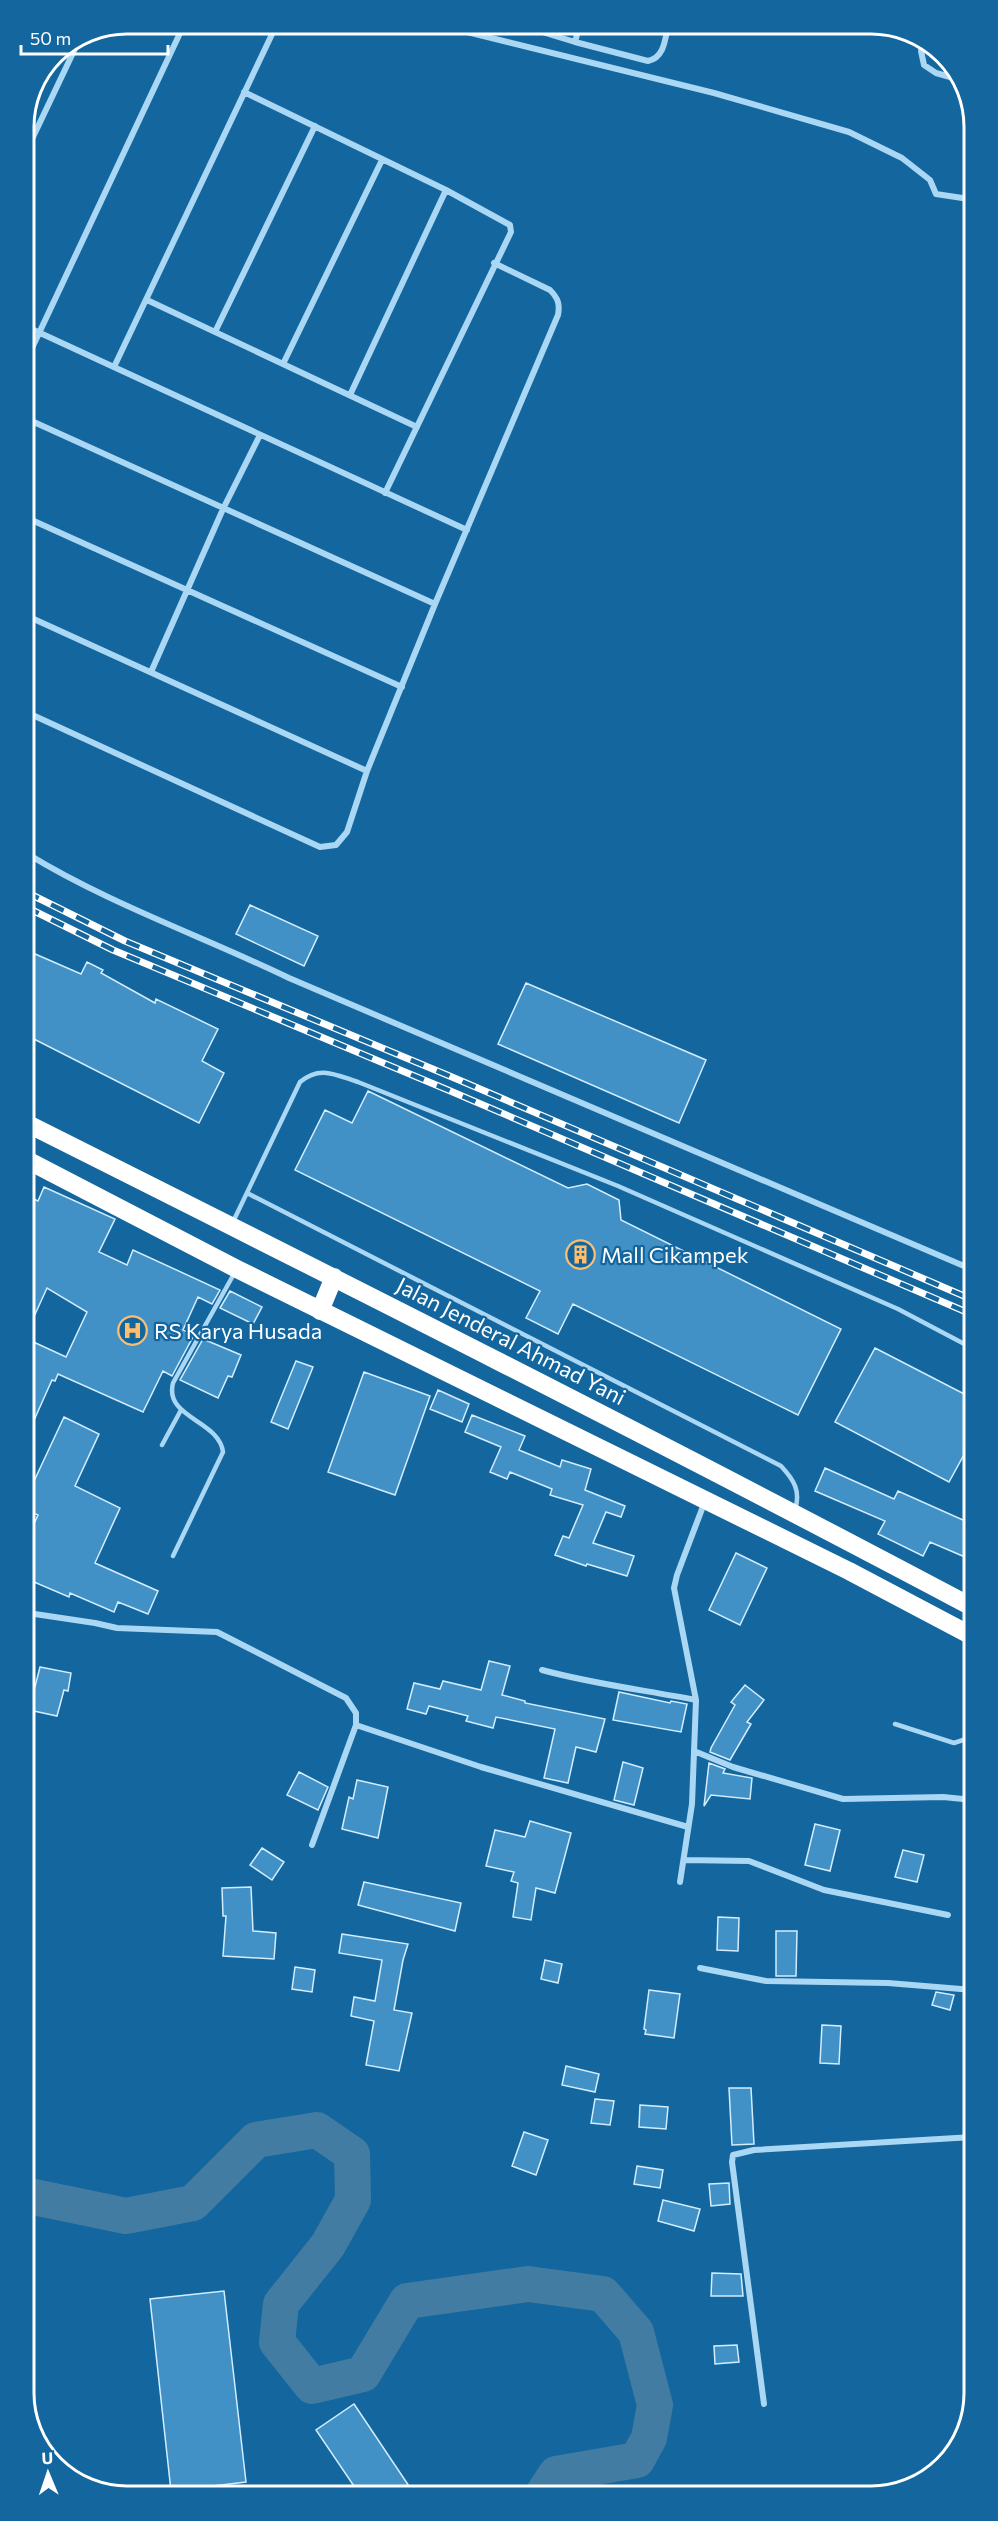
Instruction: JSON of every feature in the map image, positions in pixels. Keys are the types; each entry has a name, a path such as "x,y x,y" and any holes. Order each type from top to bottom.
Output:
{"highway":[{"name":"Jalan Jenderal Ahmad Yani","path":"35,1127 794,1512 964,1603"},
{"path":"35,1164 320,1311 849,1571 964,1632"},
{"path":"320,1311 334,1277"}],"street":[{"path":"35,343 123,150 180,34"},
{"path":"114,367 272,34"},
{"path":"477,34 714,93 849,132 902,158 930,180 936,194 964,198"},
{"path":"551,35 648,61 655,60 663,48 666,35"},
{"path":"575,42 577,35"},
{"path":"921,50 924,65 936,73 948,77"},
{"path":"35,133 73,53"},
{"path":"244,92 446,190 510,225 511,232 384,494"},
{"path":"215,332 315,126"},
{"path":"283,364 382,160"},
{"path":"350,395 446,190"},
{"path":"35,716 320,847 336,845 347,832 367,771 435,604 558,315 560,306 550,290 494,263"},
{"path":"147,300 417,427"},
{"path":"35,331 466,530"},
{"path":"35,422 435,604"},
{"path":"151,672 223,508 260,435"},
{"path":"35,521 402,687"},
{"path":"35,619 367,771"},
{"path":"35,859 168,925 217,944 289,978 964,1266"},
{"path":"680,1882 692,1804 696,1700 674,1588 676,1575 705,1500"},
{"path":"34,1614 95,1623 117,1629 217,1632 316,1684 339,1692 352,1704 357,1719 356,1725 312,1845"},
{"path":"542,1670 587,1682 624,1686 696,1700"},
{"path":"356,1725 481,1767 688,1827"},
{"path":"694,1750 733,1767 843,1799 944,1797 964,1799"},
{"path":"684,1860 749,1861 824,1890 948,1915"},
{"path":"700,1968 766,1981 888,1983 964,1989"},
{"path":"764,2403 732,2162 733,2155 754,2150 964,2138"}],"lane":[{"path":"231,1226 300,1082 311,1073 326,1072 358,1082 618,1186 898,1309 964,1344"},
{"path":"247,1193 781,1466 790,1476 798,1491 794,1512"},
{"path":"173,1556 223,1452 222,1445 215,1435 181,1410 172,1398 173,1383 237,1269"},
{"path":"162,1445 181,1410"},
{"path":"895,1724 954,1743 964,1740"}],"building":[{"path":"250,905 318,936 304,966 236,934"},
{"path":"35,954 81,974 87,962 103,970 101,973 155,1003 156,999 218,1029 202,1061 224,1073 199,1123 35,1039"},
{"path":"526,983 706,1060 679,1123 498,1044"},
{"name":"Mall Cikampek","path":"368,1091 568,1188 587,1184 619,1200 621,1220 841,1329 798,1415 573,1304 558,1334 526,1318 540,1291 295,1170 325,1110 352,1123"},
{"path":"44,1187 115,1219 99,1252 127,1265 133,1250 220,1290 212,1304 198,1297 183,1330 194,1335 172,1376 163,1371 143,1412 58,1374 55,1381 52,1380 34,1419 34,1342 66,1357 87,1312 47,1288 34,1316 35,1199 38,1201"},
{"path":"230,1291 262,1307 253,1324 220,1308"},
{"path":"203,1339 241,1355 232,1377 228,1376 218,1398 180,1380"},
{"path":"875,1348 964,1394 964,1455 949,1482 835,1422"},
{"path":"296,1361 313,1367 288,1429 271,1422"},
{"path":"364,1372 430,1396 395,1495 328,1472"},
{"path":"438,1390 469,1404 462,1422 430,1409"},
{"path":"472,1415 525,1436 519,1450 560,1467 562,1460 591,1469 585,1490 625,1506 621,1517 606,1512 593,1543 634,1556 627,1576 587,1564 586,1566 555,1555 563,1536 569,1538 583,1505 550,1495 552,1489 510,1472 507,1479 490,1472 501,1447 465,1432"},
{"path":"64,1417 99,1434 75,1486 120,1508 95,1563 158,1591 148,1614 118,1602 114,1612 70,1593 69,1597 34,1582 34,1523 38,1515 34,1513 34,1480"},
{"path":"825,1468 894,1499 898,1491 964,1520 964,1557 930,1542 923,1556 878,1534 885,1521 815,1491"},
{"path":"736,1553 767,1568 740,1625 709,1610"},
{"path":"489,1661 510,1666 502,1695 525,1701 525,1703 605,1719 596,1752 576,1747 568,1783 544,1778 555,1729 496,1717 493,1728 466,1721 468,1716 429,1706 426,1714 407,1709 414,1683 440,1689 443,1681 481,1690"},
{"path":"40,1667 71,1673 68,1691 64,1690 57,1716 34,1711 34,1689"},
{"path":"745,1685 764,1700 747,1722 751,1724 730,1760 710,1752 735,1705 731,1702"},
{"path":"619,1692 670,1703 671,1701 687,1704 681,1732 613,1720"},
{"path":"623,1762 643,1768 634,1805 614,1800"},
{"path":"709,1763 725,1769 723,1773 752,1778 750,1799 711,1795 704,1806"},
{"path":"299,1772 328,1787 318,1810 287,1795"},
{"path":"357,1780 388,1787 378,1838 342,1829 349,1797 353,1799"},
{"path":"530,1821 571,1833 555,1893 536,1888 531,1920 513,1917 518,1883 511,1881 514,1872 486,1866 495,1830 525,1837"},
{"path":"815,1824 840,1830 830,1871 805,1865"},
{"path":"262,1848 284,1862 272,1880 250,1865"},
{"path":"903,1850 924,1855 917,1882 895,1877"},
{"path":"364,1882 461,1903 455,1931 358,1905"},
{"path":"251,1887 253,1931 276,1933 274,1959 223,1956 226,1916 223,1916 222,1888"},
{"path":"718,1917 739,1918 738,1951 717,1950"},
{"path":"776,1931 797,1931 796,1976 776,1976"},
{"path":"342,1934 408,1944 394,2010 412,2013 399,2071 366,2065 374,2021 351,2016 354,1997 375,2001 382,1960 339,1953"},
{"path":"545,1960 562,1964 558,1983 541,1979"},
{"path":"295,1967 315,1970 312,1992 292,1989"},
{"path":"649,1990 680,1994 674,2038 645,2034"},
{"path":"936,1992 954,1995 950,2010 932,2005"},
{"path":"822,2025 841,2026 839,2064 820,2063"},
{"path":"566,2066 599,2074 595,2092 562,2085"},
{"path":"729,2088 751,2088 754,2144 732,2145"},
{"path":"595,2099 614,2101 610,2125 591,2123"},
{"path":"640,2105 668,2107 666,2129 639,2127"},
{"path":"524,2132 548,2140 536,2175 512,2166"},
{"path":"637,2166 663,2170 660,2188 634,2184"},
{"path":"729,2183 730,2204 711,2206 709,2184"},
{"path":"663,2200 700,2209 694,2231 658,2221"},
{"path":"712,2273 741,2274 743,2296 711,2296"},
{"path":"224,2291 246,2482 213,2486 170,2486 150,2299"},
{"path":"737,2345 739,2362 715,2364 714,2346"},
{"path":"354,2404 409,2486 354,2486 316,2430"}],"waterway":[{"path":"34,2197 126,2216 193,2203 256,2140 317,2130 352,2154 353,2200 328,2245 281,2304 277,2342 312,2386 363,2374 407,2301 528,2284 603,2294 636,2332 655,2405 649,2438 637,2460 556,2474 548,2486"}],"railway":[{"path":"35,896 125,941 452,1077 964,1296"},
{"path":"35,911 113,950 448,1090 964,1311"}],"place":[{"name":"Mall Cikampek","path":"580,1255"},
{"name":"RS Karya Husada","path":"133,1331"}]}
